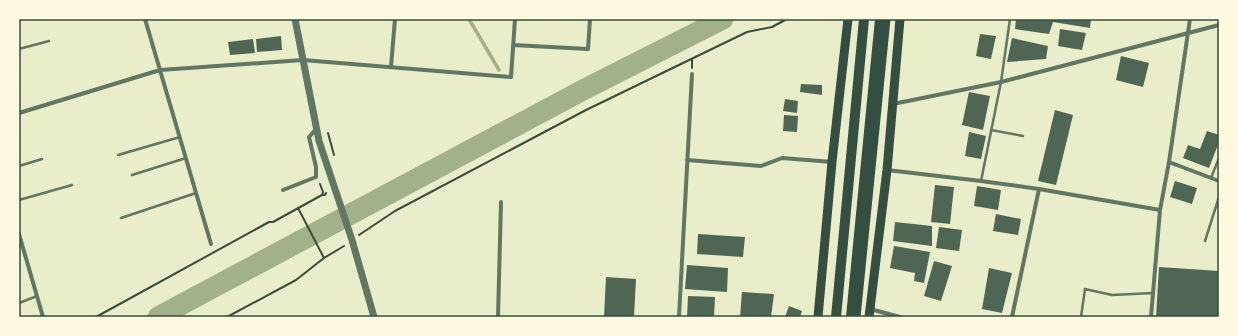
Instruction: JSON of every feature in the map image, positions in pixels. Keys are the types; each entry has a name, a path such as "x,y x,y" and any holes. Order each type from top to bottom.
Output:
{"highway":[{"path":"818,317 832,162 848,19"},
{"path":"832,317 860,19"},
{"path":"836,317 864,19"},
{"path":"851,317 880,19"},
{"path":"856,317 886,19"},
{"path":"869,313 893,104 900,19"}],"street":[{"path":"145,19 211,244"},
{"path":"295,19 319,140 335,191 354,238 374,317"},
{"path":"391,67 395,19"},
{"path":"19,113 160,70 303,60 511,77 515,19"},
{"path":"513,45 588,50 590,19"},
{"path":"1151,317 1160,210 1169,162 1190,19"},
{"path":"893,104 1001,82 1219,25"},
{"path":"679,317 692,74"},
{"path":"283,190 316,177 316,168 309,137 317,128"},
{"path":"687,160 761,166 782,158 832,162"},
{"path":"1169,162 1219,181"},
{"path":"886,170 1039,189 1160,210"},
{"path":"1012,317 1039,189"},
{"path":"498,317 501,202"},
{"path":"19,234 43,317"},
{"path":"869,313 900,317"}],"lane":[{"path":"981,181 1001,82 1010,19"},
{"path":"19,49 49,40"},
{"path":"991,130 1023,136"},
{"path":"118,155 180,137"},
{"path":"132,175 186,158"},
{"path":"1211,178 1219,158"},
{"path":"19,166 42,159"},
{"path":"19,200 72,185"},
{"path":"121,218 196,193"},
{"path":"1205,241 1219,197"},
{"path":"1081,317 1085,289 1112,295 1152,293"},
{"path":"19,303 37,296"}],"path":[{"path":"354,238 395,211 586,110 747,32 772,27 787,19"},
{"path":"96,317 269,222 273,222 326,194 323,182 316,168"},
{"path":"321,186 323,192 322,195"},
{"path":"298,208 324,257"},
{"path":"227,317 296,280 324,257 346,244"}],"building":[{"path":"1016,19 1091,19 1090,28 1053,22 1049,34 1015,29"},
{"path":"1060,29 1086,33 1082,50 1058,46"},
{"path":"980,34 996,36 991,59 976,56"},
{"path":"281,36 282,50 257,52 256,39"},
{"path":"1012,38 1048,46 1046,59 1007,62"},
{"path":"253,39 255,53 230,55 228,42"},
{"path":"1121,56 1149,63 1143,87 1116,80"},
{"path":"801,84 822,85 822,95 800,92"},
{"path":"969,92 990,96 983,130 962,125"},
{"path":"785,99 798,101 797,113 783,111"},
{"path":"1055,110 1073,115 1056,185 1038,181"},
{"path":"784,115 798,116 797,132 783,131"},
{"path":"1207,131 1219,135 1219,142 1209,168 1183,158 1188,145 1200,149"},
{"path":"969,132 986,136 981,159 965,156"},
{"path":"1175,181 1197,188 1192,204 1170,197"},
{"path":"935,185 954,187 950,224 931,222"},
{"path":"977,186 1001,190 998,210 974,206"},
{"path":"996,214 1021,219 1018,235 993,231"},
{"path":"895,222 932,226 932,246 893,241"},
{"path":"939,227 962,230 959,251 936,248"},
{"path":"698,234 745,237 743,257 697,254"},
{"path":"894,246 930,252 924,283 914,281 915,273 890,268"},
{"path":"934,261 952,266 941,301 924,296"},
{"path":"687,265 728,268 727,292 685,289"},
{"path":"1159,267 1219,271 1219,317 1156,317"},
{"path":"989,268 1012,273 1002,313 982,309"},
{"path":"606,277 636,279 634,317 604,317"},
{"path":"742,292 774,294 771,317 740,317"},
{"path":"688,296 715,297 714,317 687,317"},
{"path":"789,306 802,311 800,317 785,317"}],"waterway":[{"path":"469,19 499,70"},
{"path":"158,317 583,90 723,19"},
{"path":"519,115 522,122"}]}
